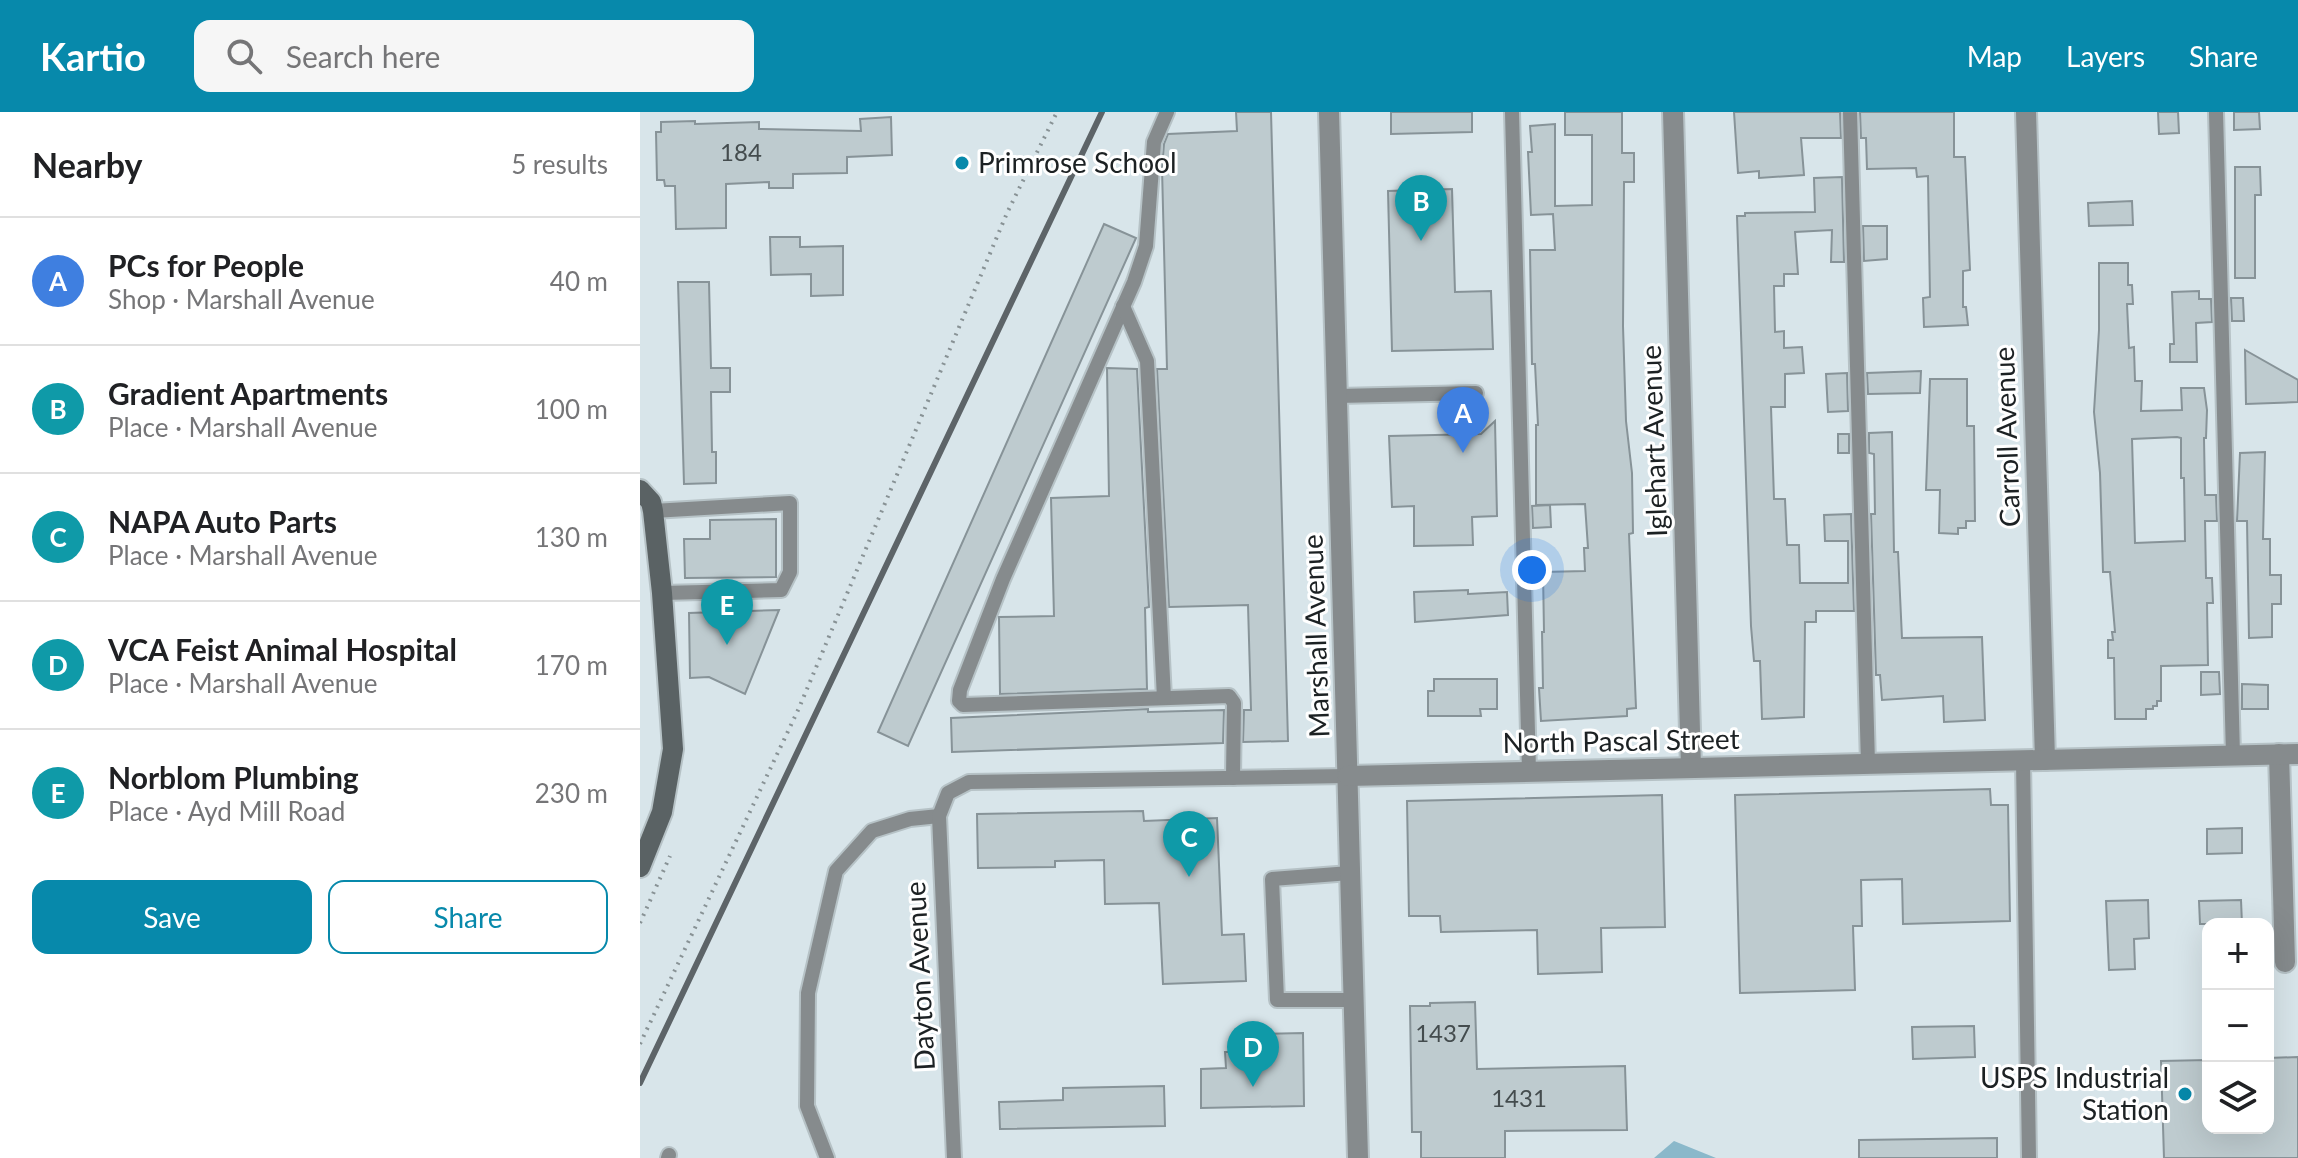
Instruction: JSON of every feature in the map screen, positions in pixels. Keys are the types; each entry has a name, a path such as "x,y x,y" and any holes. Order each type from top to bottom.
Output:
{"main road":[{"path":"640,490 651,502 653,511 673,749 662,812 640,867"}],"street":[{"name":"Marshall Avenue","path":"1329,112 1358,1158"},
{"name":"Iglehart Avenue","path":"1673,112 1691,768"},
{"name":"Carroll Avenue","path":"2026,112 2045,760"},
{"name":"North Pascal Street","path":"1348,776 2288,754"},
{"path":"2285,962 2288,754"}],"lane":[{"path":"1167,112 1154,142 1146,246 1123,306 1003,579 960,690 959,701 963,705 1229,696 1234,703 1233,778"},
{"path":"1512,112 1529,772"},
{"path":"1850,112 1868,764"},
{"path":"2216,112 2233,755"},
{"path":"1123,306 1147,361 1164,698"},
{"path":"1337,396 1476,393"},
{"path":"653,511 790,503 790,572 781,590 662,593"},
{"path":"2023,760 2029,1158"},
{"name":"North Pascal Street","path":"948,793 969,782 1348,776"},
{"name":"Dayton Avenue","path":"948,793 939,816 954,1158"},
{"path":"827,1158 807,1106 808,993 836,871 872,831 910,819 939,816"},
{"path":"1350,873 1272,879 1277,1000 1353,1000"}],"path":[{"path":"640,1044 799,708 1007,213 1057,112"}],"shaded area":[{"path":"1674,1141 1716,1158 1654,1158"}],"building":[{"path":"1236,112 1271,112 1288,741 1243,742 1244,710 1251,710 1248,605 1169,607 1157,369 1167,369 1164,144 1168,134 1237,131"},
{"path":"1391,112 1472,112 1472,132 1391,134"},
{"path":"1565,112 1622,112 1622,153 1634,153 1634,182 1624,182 1623,326 1626,421 1632,473 1633,533 1629,534 1636,708 1627,709 1627,716 1541,721 1539,688 1543,688 1543,572 1585,571 1584,548 1588,548 1585,504 1536,505 1538,425 1535,364 1532,364 1530,250 1555,250 1553,214 1531,215 1528,152 1532,152 1530,126 1555,124 1555,206 1592,205 1592,135 1565,135"},
{"path":"1734,112 1840,112 1841,138 1801,138 1804,175 1759,178 1759,171 1738,173"},
{"path":"1860,112 1954,112 1954,157 1965,157 1970,270 1963,271 1963,307 1966,307 1968,325 1924,327 1923,298 1930,297 1928,176 1917,177 1916,168 1867,169 1866,138 1861,138"},
{"path":"2158,112 2178,112 2179,133 2159,134"},
{"path":"2234,112 2259,112 2260,129 2234,130"},
{"path":"891,117 892,155 847,157 847,173 793,174 793,188 769,188 769,182 726,184 726,228 676,229 675,186 665,186 664,180 657,180 656,132 661,132 661,122 759,122 759,129 861,131 860,119"},
{"path":"2235,167 2260,167 2261,195 2255,195 2255,278 2235,278"},
{"path":"1842,177 1844,262 1831,262 1832,230 1795,232 1798,274 1784,274 1784,286 1774,286 1775,332 1784,331 1784,348 1802,347 1804,373 1785,374 1785,407 1771,407 1774,499 1785,499 1787,545 1799,545 1800,583 1848,583 1848,541 1825,541 1824,515 1851,514 1854,611 1816,611 1816,622 1805,622 1804,717 1762,719 1760,661 1754,661 1751,626 1737,216 1745,216 1745,213 1815,212 1814,178"},
{"path":"1452,189 1455,292 1491,291 1493,349 1392,351 1388,191"},
{"path":"2132,201 2133,225 2089,226 2088,203"},
{"path":"1104,224 1136,238 908,746 878,732"},
{"path":"1863,226 1887,226 1887,259 1864,261"},
{"path":"770,237 800,237 800,247 843,246 843,295 811,296 811,274 771,275"},
{"path":"2099,263 2128,263 2128,285 2132,285 2133,304 2127,304 2129,348 2134,347 2135,381 2142,381 2141,411 2182,410 2181,388 2204,388 2207,410 2205,495 2216,495 2217,521 2205,521 2206,578 2212,578 2213,603 2207,603 2208,665 2161,666 2161,701 2157,701 2153,709 2146,709 2146,719 2115,719 2114,658 2108,658 2108,640 2113,640 2112,632 2115,632 2110,572 2103,572 2100,473 2094,412","holes":["2181,438 2185,541 2135,543 2132,439"]},
{"path":"678,282 709,282 711,368 730,368 730,392 711,392 716,483 684,484"},
{"path":"2199,291 2199,299 2211,299 2212,322 2196,323 2197,362 2170,362 2170,344 2174,344 2172,292"},
{"path":"2231,298 2243,298 2244,321 2232,321"},
{"path":"2245,350 2298,380 2298,402 2246,404"},
{"path":"1107,368 1137,369 1149,607 1145,608 1147,689 1000,694 999,617 1054,616 1051,498 1109,496"},
{"path":"1921,371 1920,393 1868,394 1867,373"},
{"path":"1847,373 1848,411 1828,412 1826,374"},
{"path":"1930,379 1967,379 1967,426 1974,426 1975,521 1966,521 1966,528 1958,528 1958,534 1939,533 1940,490 1926,490"},
{"path":"1495,421 1497,516 1472,517 1473,545 1414,546 1414,506 1392,507 1389,436 1481,434"},
{"path":"1892,432 1894,552 1898,552 1902,638 1982,637 1985,720 1944,722 1943,696 1882,700 1880,675 1876,675 1871,514 1875,514 1874,454 1869,453 1869,433"},
{"path":"1838,434 1849,434 1849,453 1838,453"},
{"path":"2265,452 2263,539 2270,539 2270,575 2281,575 2281,604 2272,604 2272,637 2249,638 2247,521 2237,521 2240,453"},
{"path":"1550,505 1551,527 1533,528 1532,506"},
{"path":"776,519 776,577 685,578 684,539 710,539 710,520"},
{"path":"1468,590 1468,594 1507,592 1508,615 1415,622 1414,592"},
{"path":"779,610 745,694 709,677 690,678 689,613"},
{"path":"2201,672 2219,672 2220,694 2201,695"},
{"path":"1434,679 1497,679 1497,709 1480,709 1481,716 1428,716 1428,691 1434,691"},
{"path":"2242,684 2268,685 2268,709 2242,709"},
{"path":"1148,709 1148,712 1224,710 1223,743 952,752 951,718"},
{"path":"1990,789 1991,805 2008,805 2010,921 1903,924 1902,879 1861,880 1862,926 1853,926 1855,990 1740,993 1735,795"},
{"path":"1662,795 1665,927 1601,928 1602,972 1538,974 1537,930 1441,932 1440,916 1409,916 1407,801"},
{"path":"1143,811 1144,821 1217,818 1222,935 1244,934 1246,981 1163,984 1159,903 1105,904 1104,860 1055,861 1055,867 978,868 977,814"},
{"path":"2242,828 2242,853 2207,854 2207,829"},
{"path":"2148,900 2149,938 2134,939 2135,969 2109,970 2106,901"},
{"path":"2241,900 2242,918 2202,918 2200,924 2199,901"},
{"path":"1475,1002 1477,1069 1625,1066 1627,1130 1505,1131 1505,1158 1421,1158 1421,1132 1412,1132 1410,1006"},
{"path":"1974,1026 1975,1057 1913,1059 1912,1027"},
{"path":"1303,1033 1304,1106 1201,1108 1201,1069 1226,1068 1225,1052 1257,1052 1257,1034"},
{"name":"USPS Industrial Station","path":"2298,1057 2298,1158 2164,1158 2161,1061 2202,1060 2202,1134 2274,1134 2274,1058"},
{"path":"1164,1086 1165,1126 1000,1129 999,1102 1063,1100 1063,1088"},
{"path":"1997,1138 1997,1158 1859,1158 1859,1140"}],"railway":[{"path":"640,1083 1102,112"}],"place":[{"name":"Primrose School","path":"962,163"},
{"name":"Gradient Apartments","path":"1421,241"},
{"name":"PCs for People","path":"1463,453"},
{"name":"Norblom Plumbing","path":"727,645"},
{"name":"NAPA Auto Parts","path":"1189,877"},
{"name":"VCA Feist Animal Hospital","path":"1253,1087"},
{"name":"USPS Industrial Station","path":"2185,1094"}]}
